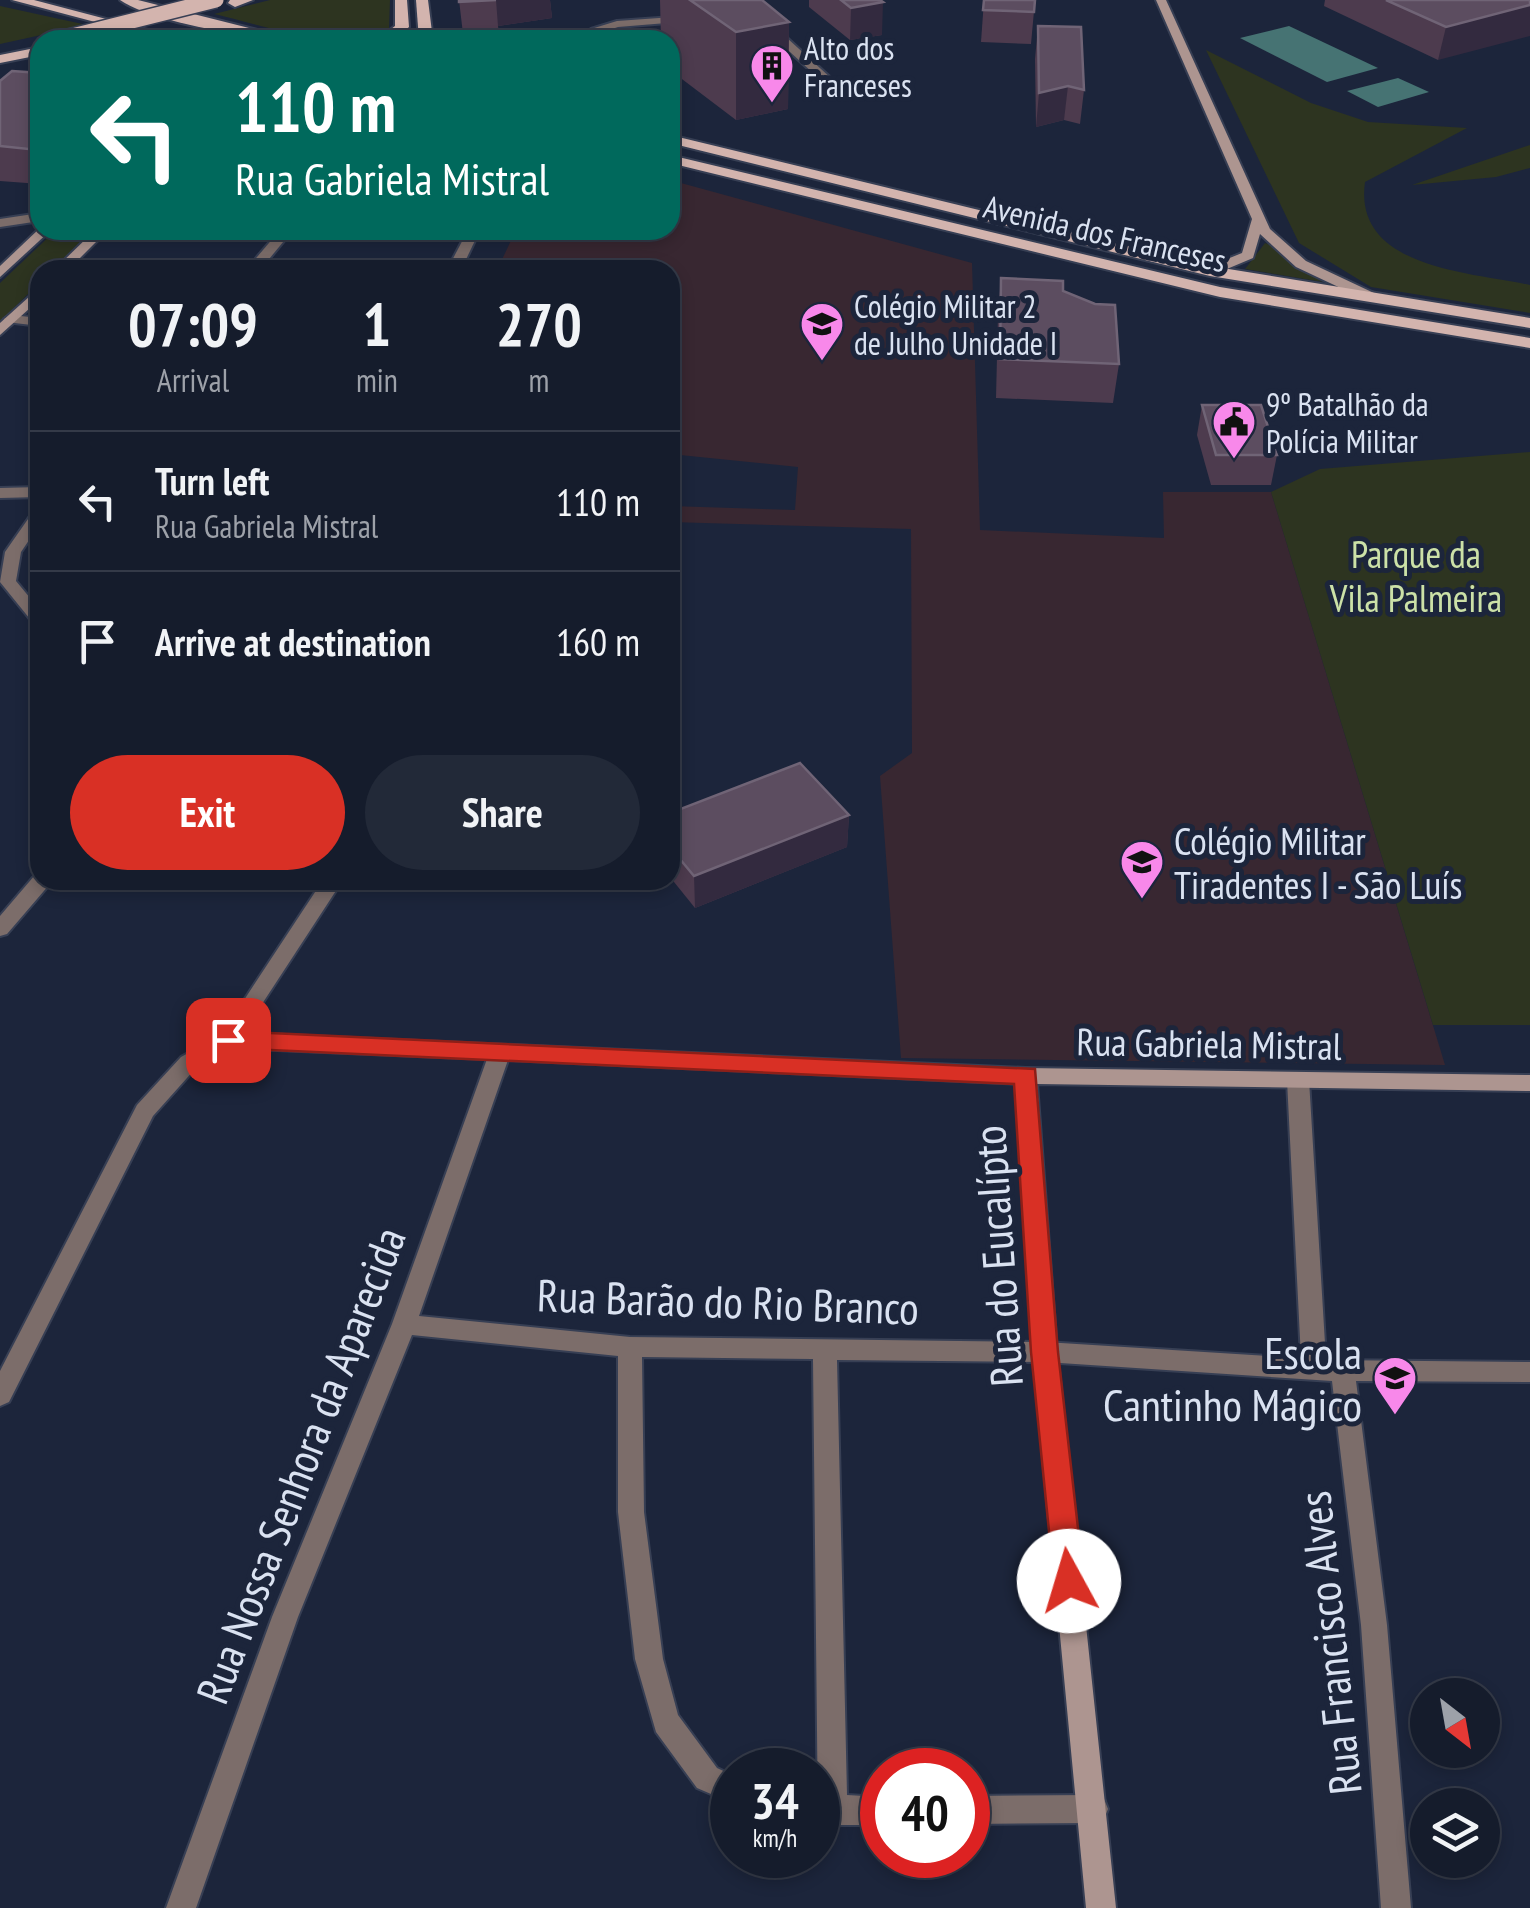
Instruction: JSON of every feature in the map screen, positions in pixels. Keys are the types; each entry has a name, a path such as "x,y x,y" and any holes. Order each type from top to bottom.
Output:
{"main road":[{"path":"17,0 138,30"},
{"path":"126,0 159,12 243,30"},
{"path":"94,30 216,0"},
{"path":"398,30 402,27 401,0"},
{"path":"422,0 425,30"},
{"path":"126,30 241,2"},
{"path":"0,51 30,45"},
{"path":"0,59 30,53"},
{"name":"Avenida dos Franceses","path":"680,141 1210,271 1387,303 1530,323"},
{"name":"Avenida dos Franceses","path":"680,160 1220,292 1530,343"}],"street":[{"path":"1161,0 1258,220 1271,239 1301,264 1387,303"},
{"path":"758,17 840,92"},
{"path":"599,30 704,18"},
{"path":"0,223 30,218"},
{"path":"1210,271 1248,255 1258,220"},
{"path":"0,273 35,240"},
{"path":"71,260 92,240"},
{"path":"262,260 278,240"},
{"path":"0,331 30,300"},
{"path":"12,319 30,321"},
{"path":"0,492 30,492"},
{"path":"30,527 13,552 4,582 30,606"},
{"path":"0,929 33,890"},
{"path":"0,1396 146,1111 188,1063 228,1040 326,890"},
{"name":"Rua Gabriela Mistral","path":"228,1040 1026,1076 1530,1083"},
{"name":"Rua Nossa Senhora da Aparecida","path":"181,1908 285,1617 404,1324 500,1052"},
{"name":"Rua do Eucalípto","path":"1026,1076 1044,1352 1094,1809 1101,1908"},
{"path":"1298,1080 1314,1368"},
{"name":"Rua Barão do Rio Branco","path":"404,1324 630,1347 1044,1352 1343,1371 1530,1372"},
{"path":"630,1347 632,1512 649,1659 666,1722 710,1779"},
{"path":"825,1352 826,1748"},
{"name":"Rua Francisco Alves","path":"1343,1371 1374,1625 1396,1908"},
{"path":"990,1810 1094,1809"}],"shaded area":[{"path":"1289,26 1378,68 1327,82 1240,38"},
{"path":"1398,78 1429,92 1378,107 1347,91"},
{"name":"Colégio Militar Tiradentes I - São Luís","path":"680,183 972,263 980,530 1164,538 1163,492 1271,492 1445,1065 901,1058 880,776 912,753 911,529 680,522 680,506 795,510 798,467 680,455 680,260 502,260 511,240 680,240"}],"green space":[{"path":"270,0 390,0 389,28 384,30 279,30 214,14"},
{"path":"0,6 87,25 30,30 30,37 0,44"},
{"path":"1206,50 1311,103 1368,122 1467,128 1365,182 1366,211 1377,233 1396,249 1420,261 1530,285 1530,313 1371,287 1299,243"},
{"path":"1530,145 1530,168 1496,177 1412,185"},
{"path":"45,240 82,240 62,260 30,260 30,292 0,322 0,283"},
{"path":"1265,243 1279,250 1323,282 1245,269"},
{"name":"Parque da Vila Palmeira","path":"1530,452 1530,1025 1433,1025 1271,492 1320,469"}],"building":[{"path":"690,0 762,0 789,22 736,32"},
{"path":"841,0 880,0 883,2 851,8"},
{"path":"984,0 1035,0 1034,12 983,10"},
{"path":"1386,0 1530,0 1530,5 1446,27"},
{"path":"1038,26 1081,27 1084,90 1068,86 1039,93"},
{"path":"12,71 30,72 30,149 0,146 0,81"},
{"path":"1001,278 1063,281 1063,291 1095,304 1115,305 1119,364 1000,359"},
{"path":"1202,405 1261,405 1277,455 1216,455"},
{"path":"800,763 849,815 694,876 680,859 680,809"}],"place":[{"name":"Alto dos Franceses","path":"772,104"},
{"name":"Colégio Militar 2 de Julho Unidade I","path":"822,362"},
{"name":"9º Batalhão da Polícia Militar","path":"1234,460"},
{"name":"Colégio Militar Tiradentes I - São Luís","path":"1142,900"},
{"name":"Escola Cantinho Mágico","path":"1395,1416"}],"route":[{"path":"228,1040 1026,1076 1044,1352 1069,1581"}]}
